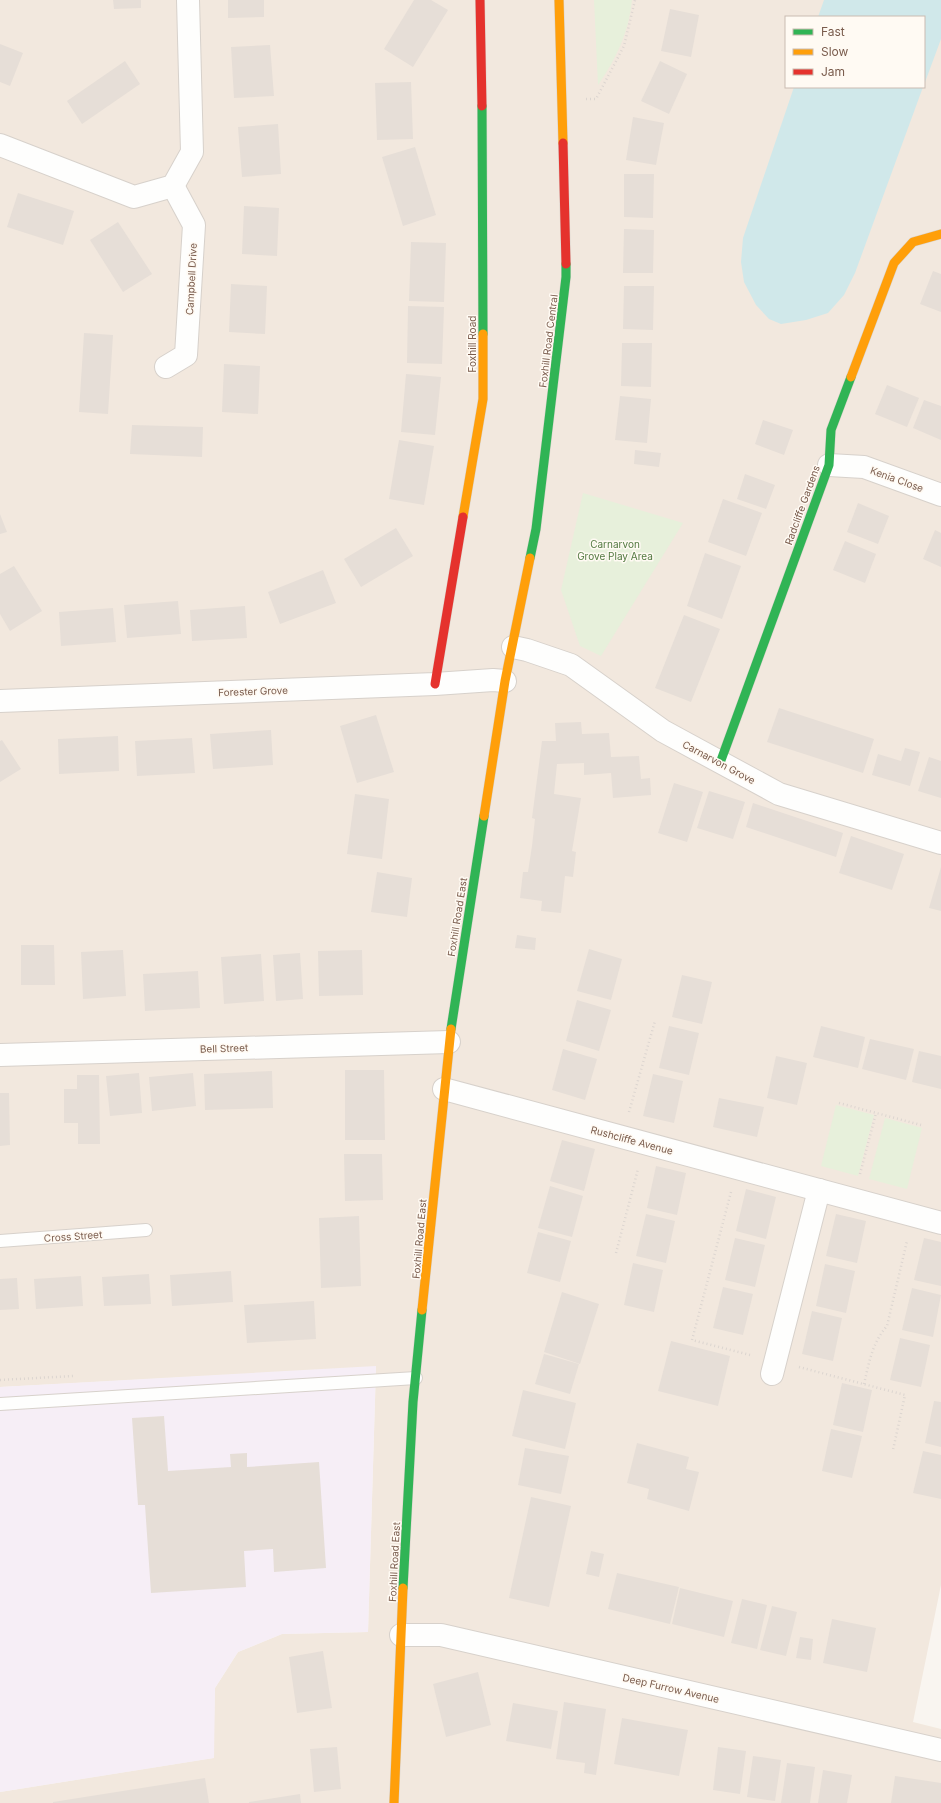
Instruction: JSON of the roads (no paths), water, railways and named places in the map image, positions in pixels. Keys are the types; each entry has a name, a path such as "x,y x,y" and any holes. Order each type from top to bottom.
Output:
{"street":[{"path":"0,145 134,197 173,186 192,152 188,0"},
{"name":"Foxhill Road","path":"435,684 483,399 480,0"},
{"name":"Foxhill Road Central","path":"506,681 536,529 566,277 559,0"},
{"name":"Campbell Drive","path":"166,367 186,355 194,225 173,186"},
{"name":"Radcliffe Gardens","path":"720,763 829,465 831,430 894,263 912,242 941,234"},
{"name":"Kenia Close","path":"829,465 864,467 941,495"},
{"name":"Carnarvon Grove","path":"513,647 527,650 571,665 663,731 779,794 941,843"},
{"name":"Forester Grove","path":"0,701 435,684 493,680 506,681"},
{"name":"Foxhill Road East","path":"394,1803 401,1635 416,1378 444,1089 449,1042 506,681"},
{"name":"Bell Street","path":"0,1055 449,1042"},
{"name":"Rushcliffe Avenue","path":"444,1089 941,1223"},
{"path":"772,1374 819,1190"},
{"name":"Deep Furrow Avenue","path":"401,1635 441,1635 941,1750"}],"lane":[{"name":"Cross Street","path":"0,1241 146,1230"},
{"path":"0,1404 416,1378"}],"water":[{"path":"824,0 941,0 941,39 925,82 925,16 818,16"},
{"path":"794,88 923,88 855,273 844,295 828,313 806,320 781,324 769,319 756,305 744,282 741,262 743,238"}],"park label":[{"name":"Carnarvon Grove Play Area","path":"615,550"}]}
